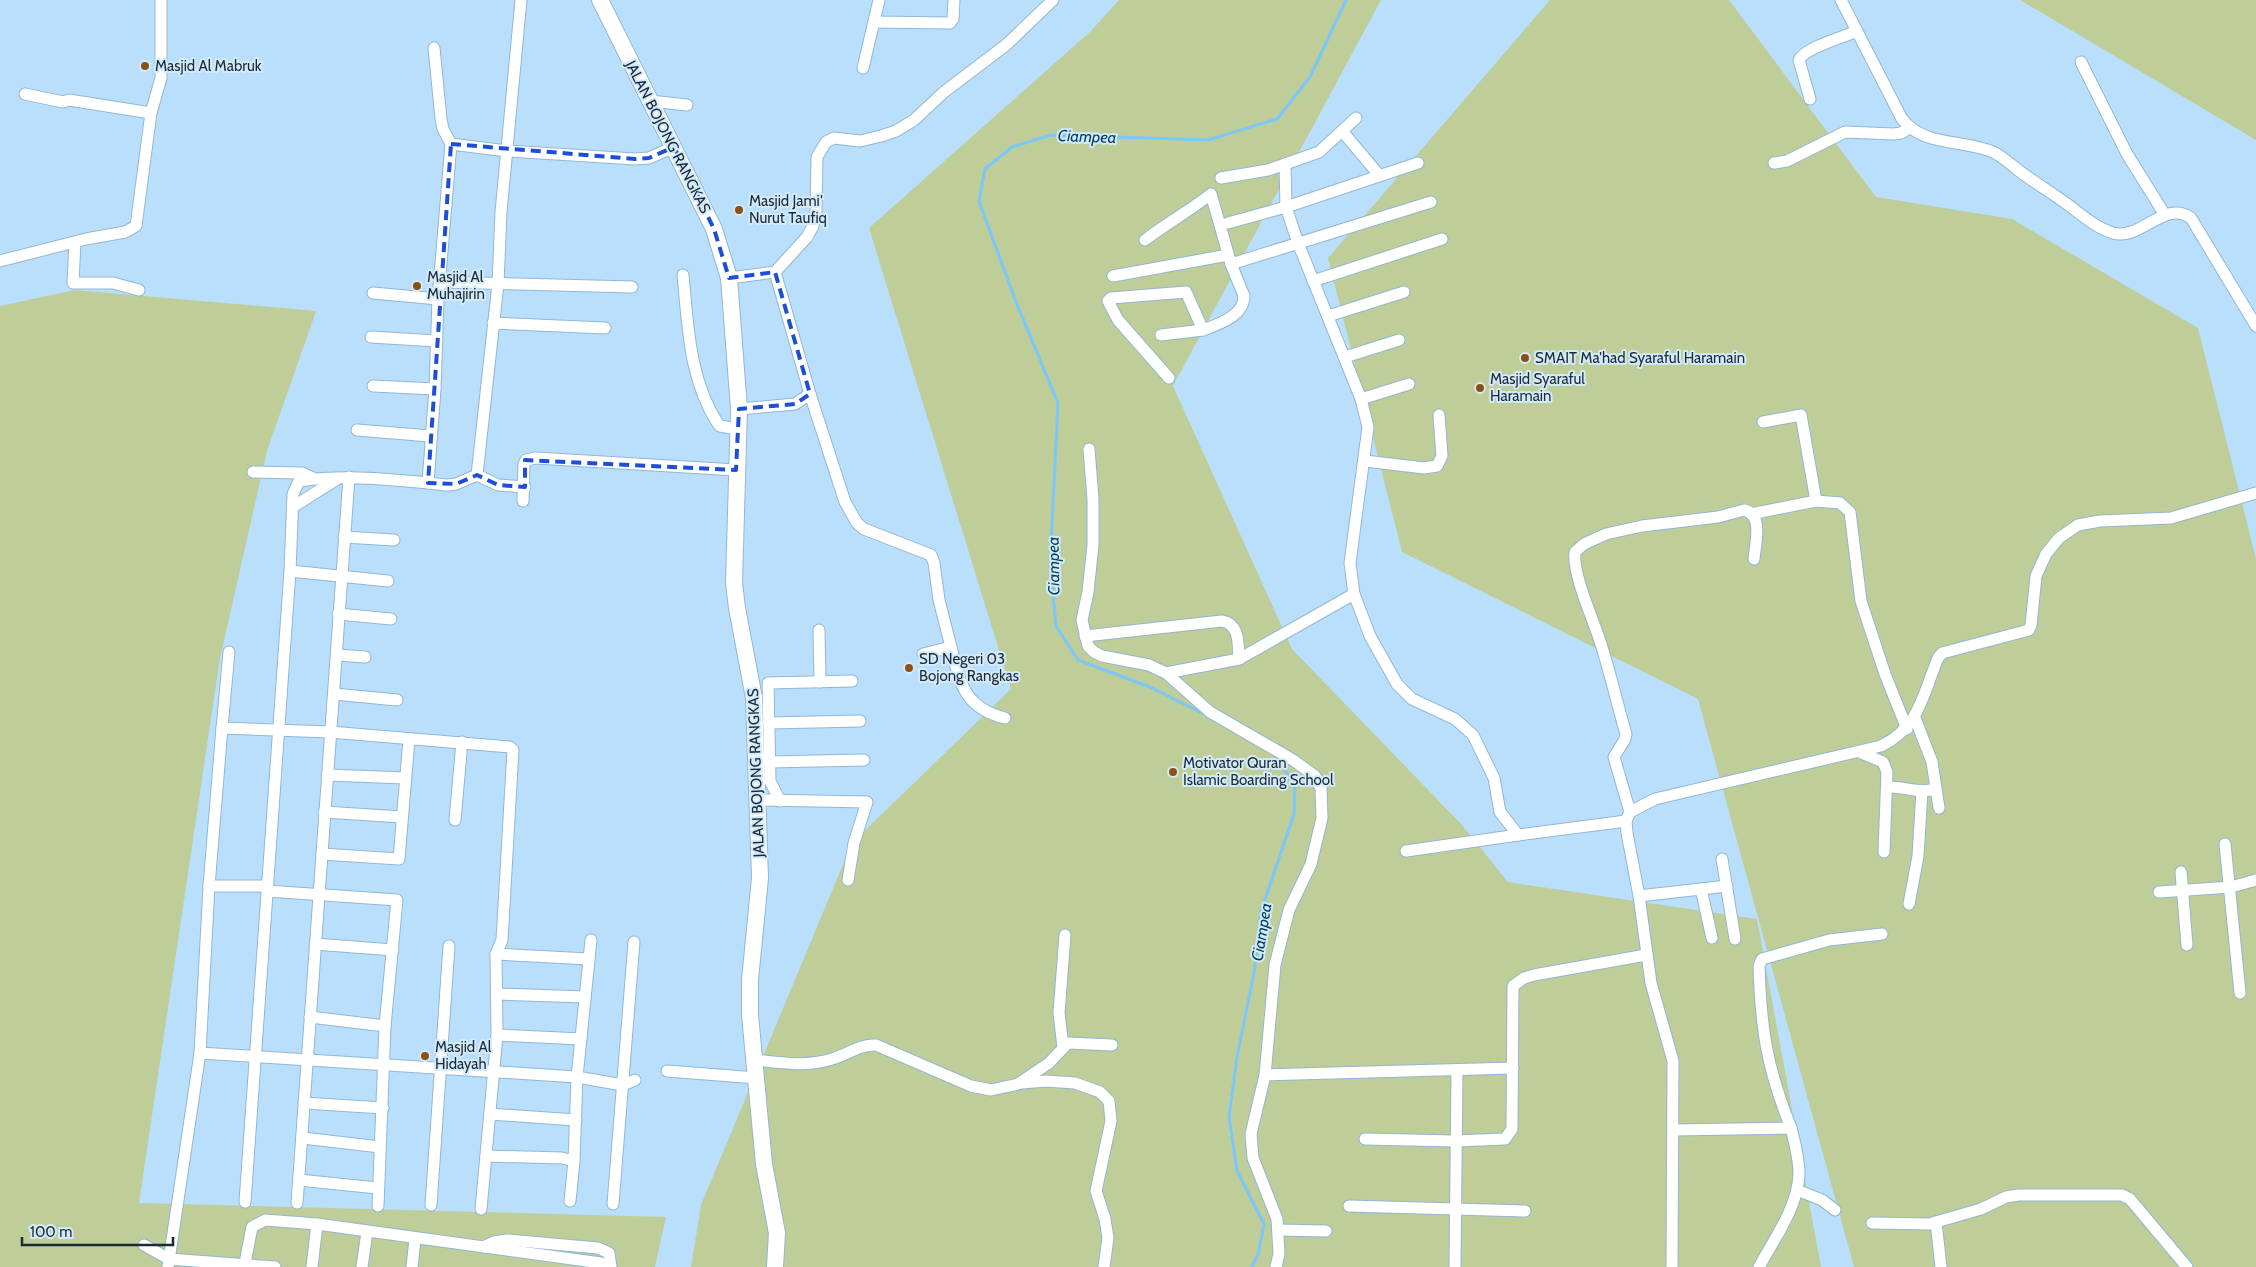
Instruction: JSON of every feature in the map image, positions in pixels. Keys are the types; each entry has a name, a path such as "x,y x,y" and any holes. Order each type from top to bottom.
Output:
{"main road":[{"name":"JALAN BOJONG RANGKAS","path":"600,0 714,229 729,278 739,409 734,582 737,608 752,685 760,878 750,980 750,1016 764,1164 777,1233 774,1267"}],"street":[{"path":"0,261 75,242 125,232 136,226 151,113 161,78 161,0"},
{"path":"477,475 498,284 501,212 521,0"},
{"path":"862,68 880,0"},
{"path":"874,22 950,23 953,19 954,0"},
{"path":"729,278 775,272 799,247 813,226 816,212 817,157 826,142 834,138 860,141 881,136 896,131 914,120 944,92 1006,45 1053,0"},
{"path":"1841,0 1902,119 1909,128 1926,138 1994,153 2084,218 2112,232 2126,233 2165,215 2178,212 2191,218 2256,326"},
{"path":"1810,99 1800,60 1801,56 1808,51 1857,31"},
{"path":"428,483 435,389 438,299 441,282 451,144 443,129 441,119 434,48"},
{"path":"2081,62 2127,154 2165,215"},
{"path":"25,94 63,102 69,100 151,113"},
{"path":"650,101 687,105"},
{"path":"1221,178 1268,170 1320,152 1356,118"},
{"path":"1774,163 1787,161 1845,132 1894,134 1901,133 1909,128"},
{"path":"1342,131 1379,175"},
{"path":"451,144 507,151 635,159 649,158 674,146"},
{"path":"1228,223 1286,207 1418,163"},
{"path":"1286,164 1286,207 1298,243 1361,399 1368,427 1365,461 1354,521 1350,563 1354,594 1370,636 1404,692 1423,706 1455,719 1473,735 1494,778 1500,812 1518,835"},
{"path":"1144,240 1169,222 1187,213 1211,194 1244,301 1239,311 1228,319 1203,330 1161,335"},
{"path":"1113,276 1230,260 1298,243 1431,202"},
{"path":"1313,281 1442,239"},
{"path":"75,242 73,283 113,283 139,290"},
{"path":"775,272 810,394 845,502 857,523 869,532 931,555 934,563 939,600 958,675 968,697 978,707 1005,718"},
{"path":"683,275 692,359 698,380 718,424 737,430"},
{"path":"441,282 632,287"},
{"path":"1168,378 1118,320 1108,301 1111,298 1186,292 1203,330"},
{"path":"1328,316 1404,292"},
{"path":"373,293 438,299"},
{"path":"493,323 606,328"},
{"path":"371,337 437,341"},
{"path":"1344,357 1399,340"},
{"path":"1361,399 1409,384"},
{"path":"373,386 435,389"},
{"path":"739,409 795,404 810,394"},
{"path":"1763,422 1801,414 1816,501"},
{"path":"1365,461 1424,468 1437,466 1442,456 1439,415"},
{"path":"357,430 430,436"},
{"path":"1089,449 1093,499 1093,544 1088,592 1082,620 1088,646 1102,656 1148,665 1166,673 1210,712 1293,760 1315,776 1321,788 1322,818 1311,864 1289,910 1275,965 1265,1075 1252,1127 1251,1148 1277,1219 1279,1254 1276,1267"},
{"path":"522,501 525,487 522,472 524,464 526,460 536,458 736,470"},
{"path":"254,472 302,473 314,479"},
{"path":"245,1202 290,571 293,494 299,481 344,477 456,484 477,475 498,485 525,487"},
{"path":"293,507 344,477"},
{"path":"297,1203 320,895 324,812 337,655 344,537 344,477"},
{"path":"1406,851 1518,835 1628,816 1655,799 1882,746 1899,737 1915,718 1938,658 1942,653 2029,630 2036,576 2046,554 2059,538 2078,525 2100,521 2171,518 2256,493"},
{"path":"1751,514 1816,501 1840,503 1850,512 1861,601 1884,674 1907,728"},
{"path":"1672,1267 1672,1054 1653,990 1646,955 1628,816 1614,757 1625,740 1626,734 1574,559 1575,552 1584,544 1606,534 1642,526 1699,520 1744,510 1751,514 1757,526 1754,558"},
{"path":"344,537 394,540"},
{"path":"290,571 388,581"},
{"path":"1166,673 1239,659 1354,594"},
{"path":"338,614 391,619"},
{"path":"1085,636 1226,622 1236,630 1239,659"},
{"path":"819,630 820,682"},
{"path":"923,654 951,647"},
{"path":"168,1263 200,1053 209,886 229,652"},
{"path":"337,655 365,657"},
{"path":"780,801 770,781 768,682 852,681"},
{"path":"334,694 397,700"},
{"path":"1915,718 1932,762 1939,808"},
{"path":"769,722 860,721"},
{"path":"222,728 330,732 510,747 514,755 502,940 496,954 496,1035 481,1209"},
{"path":"322,854 399,859 409,739"},
{"path":"456,820 462,742"},
{"path":"1858,752 1883,762 1887,772 1888,786 1884,852"},
{"path":"769,762 864,760"},
{"path":"327,775 405,778"},
{"path":"1888,786 1902,786 1922,791 1937,788"},
{"path":"1909,904 1918,856 1922,791"},
{"path":"757,800 867,802 854,842 848,880"},
{"path":"324,812 402,816"},
{"path":"2225,844 2231,886 2240,993"},
{"path":"1722,859 1735,939"},
{"path":"2181,872 2187,945"},
{"path":"2160,892 2231,886 2256,880"},
{"path":"209,886 397,900 385,1026 383,1108 377,1188 378,1206"},
{"path":"1639,896 1727,886"},
{"path":"1702,889 1712,938"},
{"path":"1759,1267 1791,1207 1797,1190 1799,1172 1791,1128 1775,1087 1764,1038 1759,966 1762,959 1829,940 1882,934"},
{"path":"1063,1046 1059,1013 1065,935"},
{"path":"570,1201 581,1039 591,940"},
{"path":"613,1204 634,942"},
{"path":"315,944 393,950"},
{"path":"431,1205 449,946"},
{"path":"496,954 589,959"},
{"path":"1365,1139 1499,1141 1509,1136 1512,1130 1513,986 1524,978 1549,972 1646,955"},
{"path":"497,994 585,997"},
{"path":"310,1018 385,1026"},
{"path":"496,1035 581,1039"},
{"path":"1018,1084 1054,1059 1063,1046 1073,1042 1112,1045"},
{"path":"755,1060 786,1064 819,1062 843,1056 864,1046 876,1045 982,1089 1000,1090 1018,1084 1046,1081 1075,1083 1100,1092 1109,1101 1110,1121 1096,1191 1106,1219 1108,1238 1104,1267"},
{"path":"200,1053 578,1078 622,1085 635,1080"},
{"path":"1265,1075 1513,1068"},
{"path":"1455,1267 1457,1070"},
{"path":"667,1071 757,1078"},
{"path":"304,1103 383,1108"},
{"path":"490,1114 576,1120"},
{"path":"1673,1130 1791,1128"},
{"path":"303,1138 380,1147"},
{"path":"486,1156 562,1158 574,1161"},
{"path":"299,1180 377,1188"},
{"path":"1797,1190 1822,1200 1835,1210"},
{"path":"1872,1223 1914,1225 1936,1222 2018,1195 2122,1195 2130,1199 2186,1267"},
{"path":"1348,1206 1525,1211"},
{"path":"245,1263 249,1235 257,1222 265,1220 317,1224 481,1248 600,1262 610,1267"},
{"path":"1936,1222 1941,1267"},
{"path":"312,1267 317,1224"},
{"path":"1278,1230 1326,1231"},
{"path":"362,1267 367,1232"},
{"path":"412,1267 415,1239"},
{"path":"144,1245 168,1263 245,1263 275,1267"}],"highlighted area":[{"path":"451,144 635,159 649,158 674,147 714,229 729,278 775,272 810,394 795,404 739,409 736,470 525,460 525,487 498,485 477,475 456,484 428,483"}],"green space":[{"path":"1119,0 1381,0 1173,386 1292,649 1461,824 1508,882 1757,919 1821,1267 691,1267 701,1205 852,843 1011,689 869,228 1091,31"},
{"path":"1550,0 1729,0 1876,197 2012,219 2198,328 2256,559 2256,1267 1854,1267 1698,699 1402,552 1328,258"},
{"path":"2020,0 2256,0 2256,140"},
{"path":"75,290 316,311 267,451 220,658 139,1203 666,1217 655,1267 0,1267 0,306"}],"waterway":[{"name":"Ciampea","path":"1206,715 1150,687 1078,660 1056,626 1050,564 1058,403 1016,302 979,201 985,169 1012,147 1051,135 1208,140 1277,119 1310,77 1346,0"},
{"name":"Ciampea","path":"1252,1267 1258,1255 1264,1224 1237,1171 1229,1117 1237,1057 1254,973 1261,911 1294,814 1295,785 1274,754"}],"place":[{"name":"Masjid Al Mabruk","path":"145,66"},
{"name":"Masjid Jami' Nurut Taufiq","path":"739,210"},
{"name":"Masjid Al Muhajirin","path":"417,286"},
{"name":"SMAIT Ma'had Syaraful Haramain","path":"1525,358"},
{"name":"Masjid Syaraful Haramain","path":"1480,388"},
{"name":"SD Negeri 03 Bojong Rangkas","path":"909,668"},
{"name":"Motivator Quran Islamic Boarding School","path":"1173,772"},
{"name":"Masjid Al Hidayah","path":"425,1056"}]}
